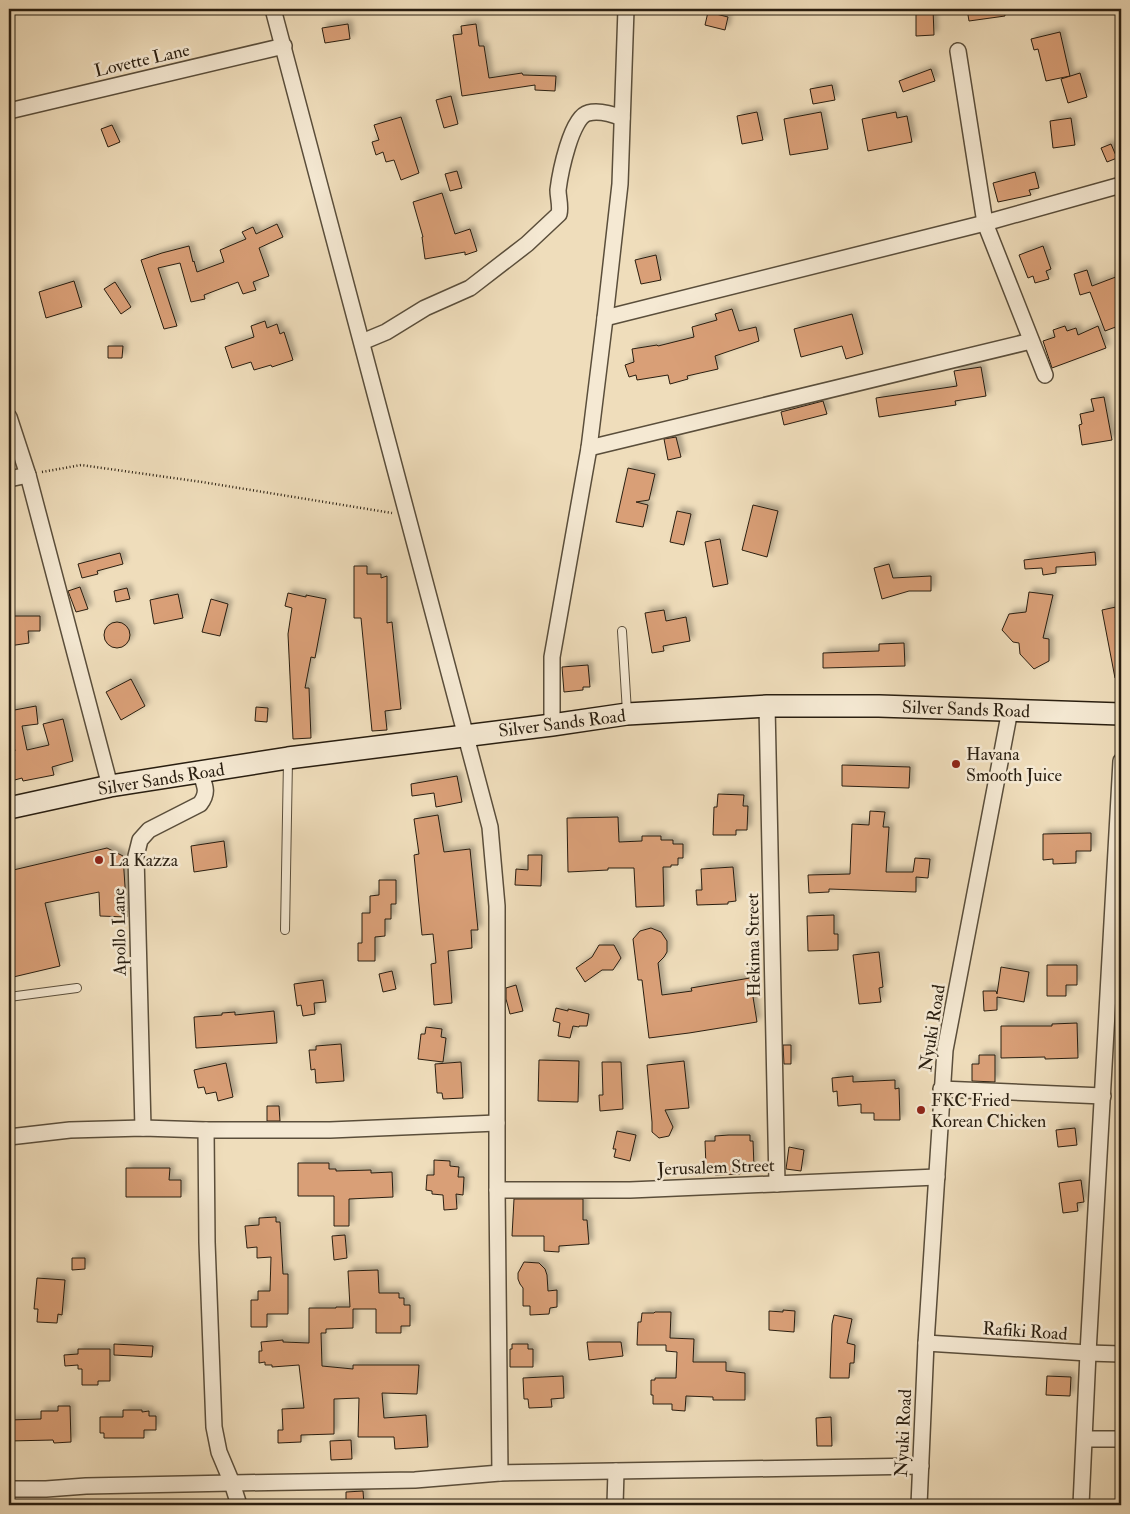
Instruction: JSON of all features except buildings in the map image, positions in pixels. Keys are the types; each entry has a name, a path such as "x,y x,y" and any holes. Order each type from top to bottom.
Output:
{"street":[{"path":"273,9 490,827 497,906 497,1190 500,1473"},
{"path":"552,725 552,657 589,448 606,318 620,184 626,9"},
{"name":"Lovette Lane","path":"9,111 284,46"},
{"path":"958,51 985,223 1045,375"},
{"path":"362,342 386,332 425,308 470,288 526,244 559,214 559,186 569,139 580,117 588,113 597,112 610,113 622,118"},
{"path":"606,318 985,223 1121,184"},
{"path":"589,448 1031,341"},
{"path":"9,417 28,475 110,786"},
{"path":"9,479 28,475"},
{"name":"Silver Sands Road","path":"9,808 110,786 288,758 627,714 767,706 879,706 1121,714"},
{"name":"Hekima Street","path":"767,706 777,1184"},
{"name":"Nyuki Road","path":"919,1505 926,1343 944,1050 1010,710"},
{"path":"1081,1505 1121,762"},
{"name":"Apollo Lane","path":"143,1128 136,856 140,840 149,830 200,804 205,798 206,787 200,772"},
{"path":"941,1089 1102,1096"},
{"path":"9,1137 70,1130 143,1128 330,1130 497,1123"},
{"path":"206,1130 207,1242 214,1427 219,1452 240,1505"},
{"name":"Jerusalem Street","path":"497,1190 630,1190 937,1177"},
{"name":"Rafiki Road","path":"926,1343 1121,1354"},
{"path":"1085,1439 1121,1439"},
{"path":"9,1489 415,1480 500,1473 921,1466"},
{"path":"616,1471 616,1505"}],"lane":[{"path":"622,630 627,714"},
{"path":"285,930 288,758"},
{"path":"9,997 78,988"}],"path":[{"path":"28,475 81,465 202,482 408,516"}],"place":[{"name":"Havana Smooth Juice","path":"956,764"},
{"name":"La Kazza","path":"99,860"},
{"name":"FKC Fried Korean Chicken","path":"921,1110"}]}
